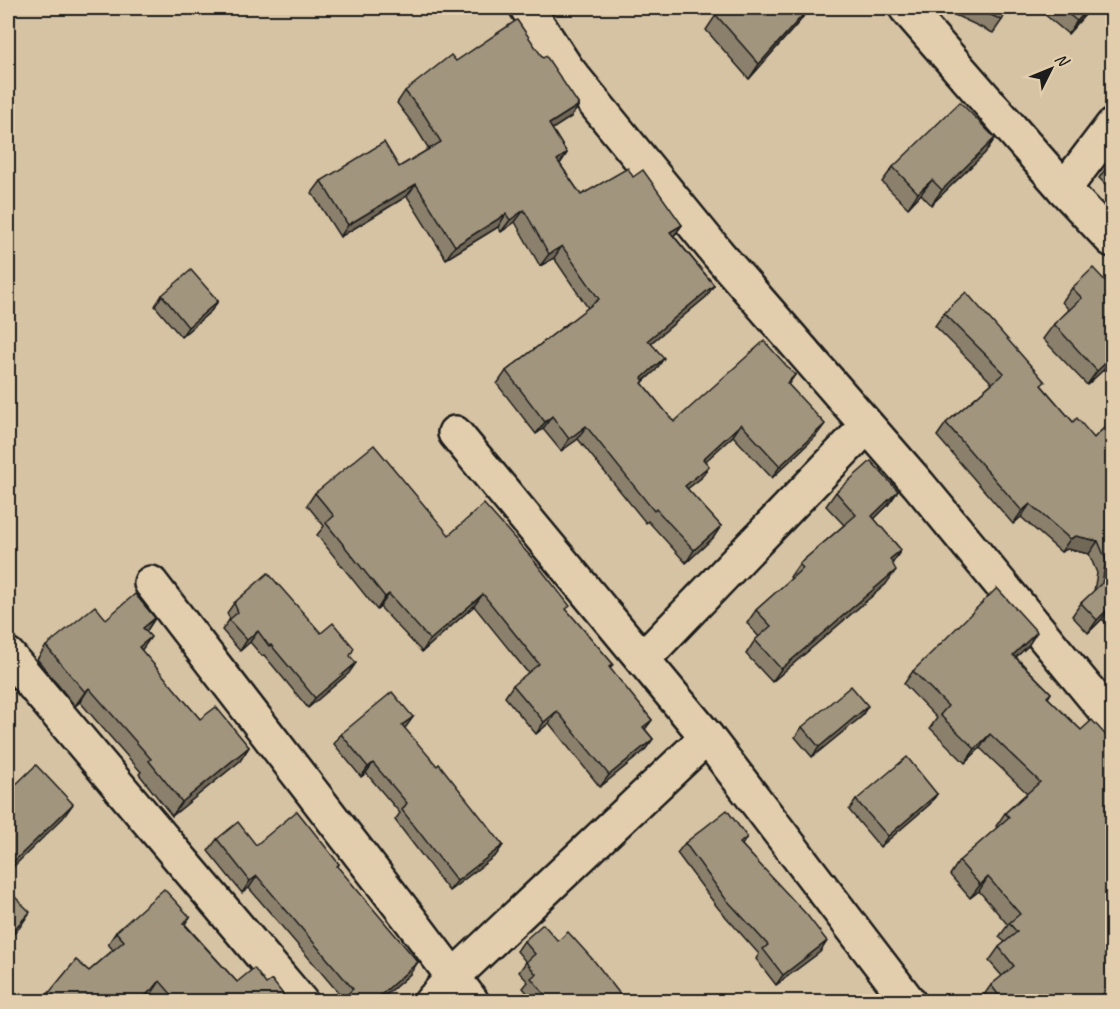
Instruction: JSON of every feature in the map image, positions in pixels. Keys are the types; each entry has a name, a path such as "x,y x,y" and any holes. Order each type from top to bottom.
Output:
{"street":[{"path":"527,8 575,78 718,254 919,485 1113,719"},
{"path":"906,8 1064,189 1113,240"},
{"path":"1064,189 1113,126"},
{"path":"643,659 867,426"},
{"path":"455,433 707,737 909,1002"},
{"path":"151,584 462,989"},
{"path":"8,655 301,1002"},
{"path":"431,1002 462,989 707,737"}],"building":[{"path":"722,8 809,8 759,64 716,15"},
{"path":"975,8 1008,8 1002,20"},
{"path":"1061,8 1089,8 1077,21"},
{"path":"517,20 543,58 546,56 579,105 549,124 567,153 557,160 581,195 628,168 633,177 643,170 682,225 670,232 714,285 648,340 664,358 642,378 644,381 642,383 674,422 764,341 795,375 787,383 825,424 780,466 741,424 703,459 709,466 685,486 721,526 694,550 656,509 654,511 586,426 569,439 552,416 545,422 506,371 599,299 562,246 549,254 524,210 510,220 506,214 455,246 416,184 348,225 321,181 384,142 399,167 441,142 425,116 405,91 451,55 456,61"},
{"path":"960,102 995,138 942,190 932,180 918,193 893,167"},
{"path":"1113,161 1113,175 1106,168"},
{"path":"1093,268 1113,289 1113,356 1097,371 1054,324 1082,298 1072,288"},
{"path":"191,270 218,301 188,327 162,295"},
{"path":"966,292 1045,382 1041,385 1073,422 1077,418 1094,438 1113,419 1113,607 1111,606 1097,620 1081,603 1102,583 1106,560 1098,541 1076,536 1070,539 1030,504 1022,511 946,423 1004,373 944,313"},
{"path":"374,445 449,535 484,504 532,558 570,606 566,609 613,664 609,667 652,720 643,727 653,739 609,775 557,711 544,722 513,685 539,664 483,594 430,640 389,594 385,597 326,523 334,516 315,493"},
{"path":"871,461 898,491 872,516 901,550 890,559 896,570 781,669 755,640 771,626 756,610 803,568 799,564 856,515 836,492"},
{"path":"268,573 321,633 333,623 354,648 350,656 356,663 315,698 258,631 247,640 229,620 238,612 234,603"},
{"path":"997,588 1037,632 1013,655 1051,693 1047,697 1081,730 1092,720 1113,743 1113,985 1093,1002 1004,1002 991,985 1014,966 999,947 1017,932 1009,923 1020,914 988,877 980,885 959,861 1009,817 1005,813 1040,782 990,734 975,749 940,715 948,706 913,671"},
{"path":"135,594 155,618 143,628 151,637 139,647 200,719 216,707 249,747 182,802 149,761 151,759 89,688 85,692 46,646 95,606 106,619"},
{"path":"851,686 868,706 819,747 802,727"},
{"path":"392,692 413,717 402,725 437,766 439,764 503,845 457,881 402,810 407,803 373,763 368,767 341,734"},
{"path":"907,757 937,794 888,836 856,800"},
{"path":"36,765 73,804 8,867 8,792"},
{"path":"727,810 747,837 740,843 807,915 827,941 783,975 763,949 768,945 725,898 685,843"},
{"path":"297,811 339,864 337,866 418,962 373,1002 339,1002 353,989 257,876 250,881 217,839 238,822 256,845"},
{"path":"164,889 190,917 183,923 237,982 254,968 266,984 272,980 289,1002 178,1002 160,981 139,1002 44,1002 43,1000 76,960 89,971 124,941 116,932"},
{"path":"8,890 30,912 8,936"},
{"path":"543,924 558,941 568,932 623,998 618,1002 558,1002 554,996 549,1000 531,978 536,974 526,962 535,954 524,941"}]}
